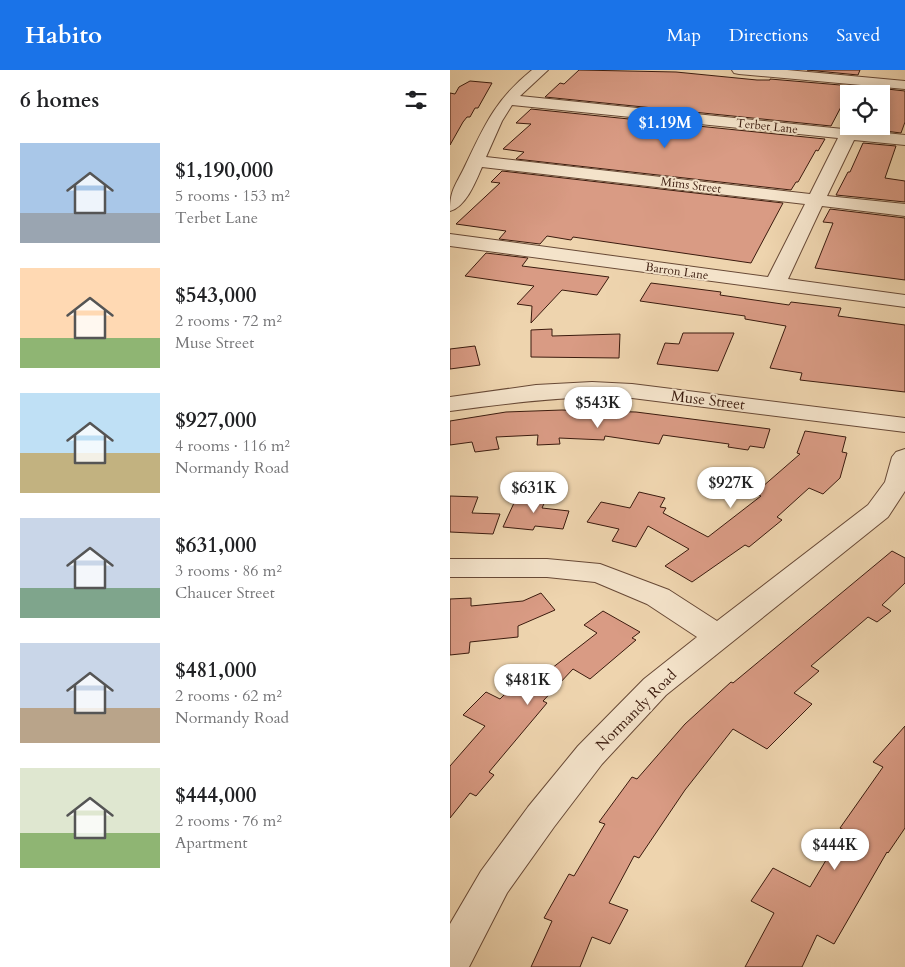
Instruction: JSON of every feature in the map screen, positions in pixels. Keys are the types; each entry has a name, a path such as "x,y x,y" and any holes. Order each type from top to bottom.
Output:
{"street":[{"path":"450,205 477,160 501,110 516,90 541,70"},
{"path":"739,70 905,85"},
{"name":"Terbet Lane","path":"509,100 840,129"},
{"path":"775,284 848,135"},
{"name":"Terbet Lane","path":"878,135 905,140"},
{"name":"Mims Street","path":"477,160 905,210"},
{"name":"Barron Lane","path":"450,240 905,301"},
{"name":"Muse Street","path":"450,404 536,392 592,389 632,391 905,426"},
{"name":"Normandy Road","path":"450,962 494,882 541,817 590,755 655,687 878,511 898,482 905,457"},
{"path":"450,568 547,568 600,573 658,597 718,636"}],"building":[{"path":"579,70 676,72 757,80 770,79 840,85 840,109 831,126 545,97 560,83 564,84"},
{"path":"807,70 860,70 858,75"},
{"path":"470,81 492,83 478,108 475,108 470,117 467,117 463,122 450,145 450,93 455,94 459,87"},
{"path":"890,89 905,91 905,122 901,133 890,132"},
{"path":"531,109 825,139 791,190 516,159 524,152 503,149 531,124 516,123"},
{"path":"863,143 896,146 885,178 905,181 905,202 836,195 848,172 850,172"},
{"path":"502,171 783,203 751,263 573,237 571,240 547,236 540,244 499,239 506,231 456,224 500,183 491,182"},
{"path":"830,209 905,218 905,280 815,268 833,223 823,222"},
{"path":"486,253 528,258 522,266 609,277 597,295 562,290 531,323 532,306 517,304 534,286 465,276"},
{"path":"651,283 721,292 720,295 789,305 791,302 841,308 838,316 905,325 905,392 800,380 802,373 770,368 786,326 745,319 745,316 640,301"},
{"path":"552,329 552,336 620,334 619,358 531,357 531,330"},
{"path":"683,333 734,333 718,371 657,364 665,343 679,344"},
{"path":"475,346 480,365 450,369 450,349"},
{"path":"562,410 636,412 770,429 764,448 750,446 748,450 728,447 729,444 663,435 659,444 605,436 604,440 559,438 560,444 537,445 538,435 496,437 499,449 475,452 472,442 450,445 450,421 506,412"},
{"path":"805,431 846,437 842,452 847,453 840,478 823,494 809,488 777,517 782,520 749,547 745,545 692,582 665,566 689,549 648,526 636,547 612,541 619,529 587,522 601,502 630,508 639,492 665,498 660,507 666,508 663,513 708,537 761,496 754,494 800,454 797,453"},
{"path":"519,492 548,495 542,508 569,511 563,529 535,526 533,530 503,527"},
{"path":"450,496 478,497 472,513 500,514 493,534 450,532"},
{"path":"892,551 905,558 905,583 882,605 891,611 877,622 868,617 811,666 819,671 794,693 812,704 767,749 733,729 685,790 639,858 634,856 609,903 628,910 610,944 592,937 580,967 531,967 552,921 544,918 569,874 574,876 605,824 599,822 632,777 637,779 685,724 731,682 733,683"},
{"path":"541,593 555,610 518,626 518,637 470,642 469,653 450,655 450,599 471,598 471,606 523,601"},
{"path":"603,611 640,632 632,638 636,640 590,679 573,669 543,701 547,703 489,772 494,775 476,796 470,793 450,818 450,766 485,726 463,715 486,692 500,699 526,673 538,679 597,633 584,625"},
{"path":"905,726 905,828 887,852 834,944 817,935 802,967 745,967 774,913 751,901 773,868 810,887 844,830 840,828 883,767 873,762"}]}
